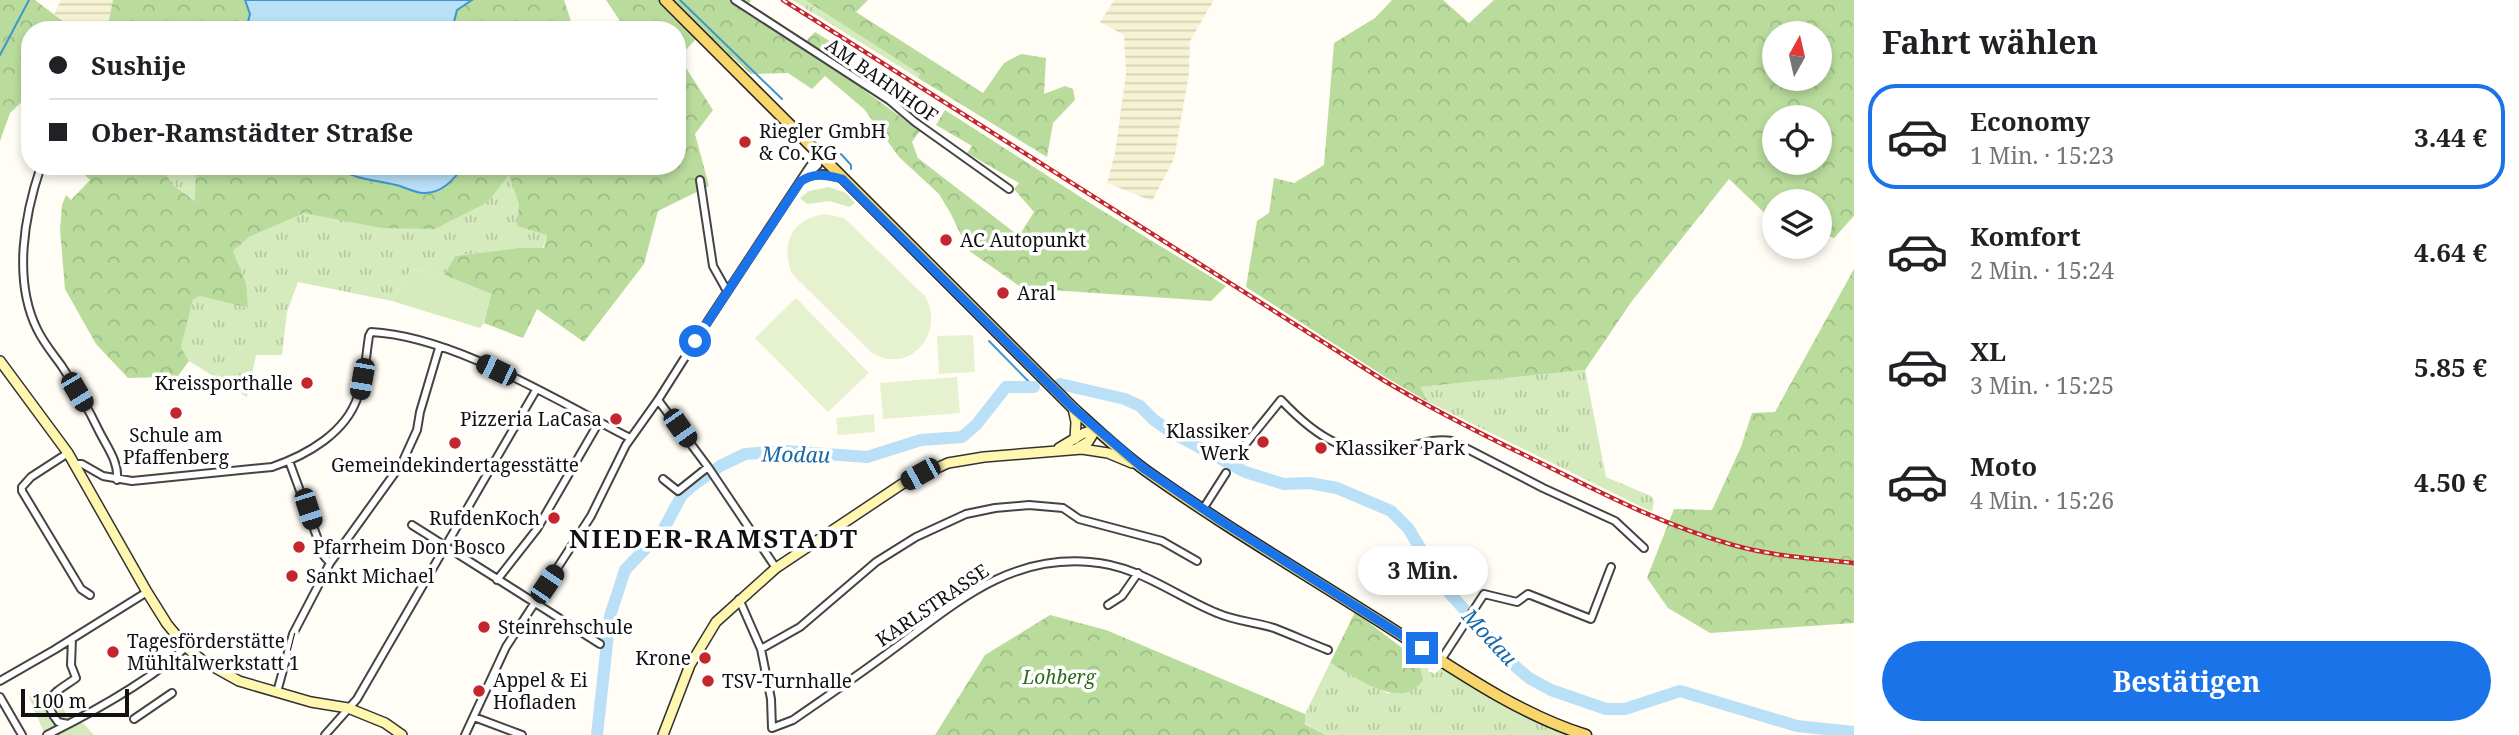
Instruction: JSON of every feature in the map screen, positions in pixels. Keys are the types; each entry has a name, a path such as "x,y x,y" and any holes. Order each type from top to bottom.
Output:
{"main road":[{"path":"665,0 686,21"},
{"path":"686,21 1073,408 1143,468 1441,660 1518,705 1586,735"},
{"path":"0,360 68,453 146,592 186,647 203,661 252,686 348,708 385,723 402,735"},
{"path":"1073,408 1076,422 1075,444"},
{"path":"663,735 690,665 716,622 776,568 902,484 933,468 968,459 1054,451 1088,442 1096,429"},
{"path":"1075,444 1108,453 1143,468"}],"street":[{"name":"AM BAHNHOF","path":"735,0 890,100 915,122 1009,188"},
{"path":"800,182 818,165 820,156"},
{"path":"465,735 506,647 591,516 630,438 820,156"},
{"path":"808,176 824,174 842,179"},
{"path":"38,175 27,217 24,247 26,292 37,329 88,410 118,468 117,480"},
{"path":"700,180 713,266 727,291"},
{"path":"75,464 82,464 103,477 146,481 272,467 289,461 338,429 348,417 359,393 371,332 477,360 630,438"},
{"path":"277,692 293,634 330,564 402,463 416,430 439,348"},
{"path":"326,735 357,699 536,390"},
{"path":"658,400 708,467 776,568"},
{"path":"1235,457 1281,400 1307,426 1337,445 1353,450 1391,450 1438,440 1452,441 1543,488 1615,520 1644,548"},
{"path":"497,580 537,529 599,422"},
{"path":"68,453 31,477 22,487 22,491 81,589 90,595"},
{"path":"289,461 324,556 330,564"},
{"path":"663,480 678,491 708,467"},
{"path":"1203,509 1226,473"},
{"path":"761,649 800,627 876,562 916,537 966,514 995,508 1028,505 1063,508 1079,519 1162,541 1197,561"},
{"path":"412,526 600,644"},
{"name":"KARLSTRASSE","path":"771,731 793,720 989,581 1026,566 1052,562 1092,562 1138,573 1219,614 1272,628 1328,650"},
{"path":"1441,660 1484,594 1517,602 1528,594 1591,619 1611,567"},
{"path":"1108,605 1122,596 1138,573"},
{"path":"0,681 146,592"},
{"path":"739,599 761,649 771,699 771,731 777,735"},
{"path":"70,724 58,722 49,705 53,694 76,678 71,666 72,639"},
{"path":"47,735 70,724 162,666 186,647"},
{"path":"134,719 172,694"},
{"path":"0,697 22,735"},
{"path":"474,717 522,735"}],"shaded area":[{"path":"61,0 113,0 109,21 62,21 54,15"},
{"path":"1114,0 1214,0 1190,41 1189,74 1174,159 1152,201 1107,183 1115,153 1126,74 1124,35 1100,22"}],"green space":[{"path":"0,0 35,0 62,21 21,21 21,103 10,113 0,141"},
{"path":"113,0 245,0 250,14 248,21 109,21"},
{"path":"472,0 564,0 571,21 454,21 457,10"},
{"path":"606,0 751,0 744,11 800,47 815,32 846,51 842,74 920,131 912,142 918,158 1019,236 1034,212 1014,189 1019,183 967,153 972,146 936,125 945,110 1226,286 1211,301 1022,288 968,250 939,194 899,157 864,109 825,76 812,89 788,73 751,74 704,31 686,50 686,21 620,21"},
{"path":"792,0 805,0 921,74 918,78"},
{"path":"805,0 868,0 856,12 983,93 1004,63 1021,54 1046,58 1044,94 1065,86 1073,89 1075,100 1053,123 1047,157 918,78 920,74"},
{"path":"1392,0 1443,0 1469,23 1494,0 1854,0 1854,216 1832,237 1832,189 1762,189 1762,211 1729,179 1632,301 1585,370 1420,387 1428,402 1246,287 1257,221 1269,213 1274,178 1294,183 1324,165 1334,43 1375,18"},
{"path":"686,68 713,110 695,134 709,186 658,211 644,264 584,342 537,309 523,338 484,323 491,294 444,275 455,256 518,248 544,248 547,235 517,226 519,204 509,175 686,175"},
{"path":"85,175 166,175 172,184 195,201 196,175 349,175 423,193 457,175 508,175 488,202 435,229 381,228 304,213 249,237 233,251 246,284 248,308 200,296 193,300 181,347 189,361 175,380 165,377 128,378 96,344 65,289 60,229 62,205 66,195 71,200 90,180"},
{"path":"166,175 196,175 196,201 172,184"},
{"path":"510,175 520,204 536,231 547,235 543,248 518,248 455,256 444,275 411,269 392,301 298,282 287,312 282,355 256,355 247,397 189,361 181,347 193,300 200,296 247,308 233,250 249,237 304,212 381,228"},
{"path":"829,187 846,193 855,203 849,207 830,201 807,204 800,198 809,191"},
{"path":"826,214 844,218 925,296 931,323 921,347 911,355 886,359 872,353 792,274 787,252 792,234 805,221"},
{"path":"411,269 444,275 491,294 484,323 480,328 392,301"},
{"path":"1854,269 1854,623 1710,633 1668,608 1647,578 1674,509 1712,510 1741,447 1752,413 1775,412"},
{"path":"796,298 869,373 828,412 755,338"},
{"path":"973,335 975,372 939,374 937,336"},
{"path":"1585,370 1606,477 1651,496 1654,501 1652,512 1428,402 1419,387"},
{"path":"957,377 960,413 883,419 880,383"},
{"path":"874,414 875,432 838,435 836,418"},
{"path":"1355,612 1418,660 1423,680 1414,689 1391,693 1378,689 1330,663"},
{"name":"Lohberg","path":"1050,615 1106,630 1305,714 1305,724 1326,735 935,735 985,655"},
{"path":"1425,657 1430,662 1428,671 1435,674 1445,668 1497,700 1567,735 1326,735 1305,723 1305,714 1330,663 1389,694 1418,660"},
{"path":"35,694 56,696 66,713 84,724 94,735 45,735 29,697"}],"water":[{"path":"245,0 472,0 457,10 454,21 248,21 250,14"},
{"path":"351,175 457,175 442,188 430,193"}],"waterway":[{"path":"0,55 29,0"},
{"path":"680,0 782,99"},
{"path":"841,154 851,165 851,169"},
{"path":"989,341 1034,387"},
{"name":"Modau","path":"1060,384 1125,399 1140,406 1171,432 1245,472 1284,484 1309,483 1337,488 1391,511 1408,528 1444,587 1517,668 1551,690 1606,709 1625,709 1680,691 1797,726 1854,732"},
{"name":"Modau","path":"597,735 610,616 625,570 663,530 682,495 691,487 720,466 745,454 786,451 867,457 921,440 962,437 976,425 1006,387 1034,387"}],"railway":[{"path":"783,0 1422,403 1613,498 1684,529 1763,552 1854,563"}],"place":[{"name":"Riegler GmbH & Co. KG","path":"745,142"},
{"name":"AC Autopunkt","path":"946,240"},
{"name":"Aral","path":"1003,293"},
{"name":"Kreissporthalle","path":"307,383"},
{"name":"Schule am Pfaffenberg","path":"176,413"},
{"name":"Pizzeria LaCasa","path":"616,419"},
{"name":"Klassiker Werk","path":"1263,442"},
{"name":"Gemeindekindertagesstätte","path":"455,443"},
{"name":"Klassiker Park","path":"1321,448"},
{"name":"RufdenKoch","path":"554,518"},
{"name":"Pfarrheim Don Bosco","path":"299,547"},
{"name":"Sankt Michael","path":"292,576"},
{"name":"Steinrehschule","path":"484,627"},
{"name":"Tagesförderstätte / Mühltalwerkstatt 1","path":"113,652"},
{"name":"Krone","path":"705,658"},
{"name":"TSV-Turnhalle","path":"708,681"},
{"name":"Appel & Ei Hofladen","path":"479,691"}],"district":[{"name":"NIEDER-RAMSTADT","path":"714,538"}],"route":[{"path":"695,341 800,182 808,176 824,174 842,179 1073,408 1143,468 1221,521 1422,648"}]}
